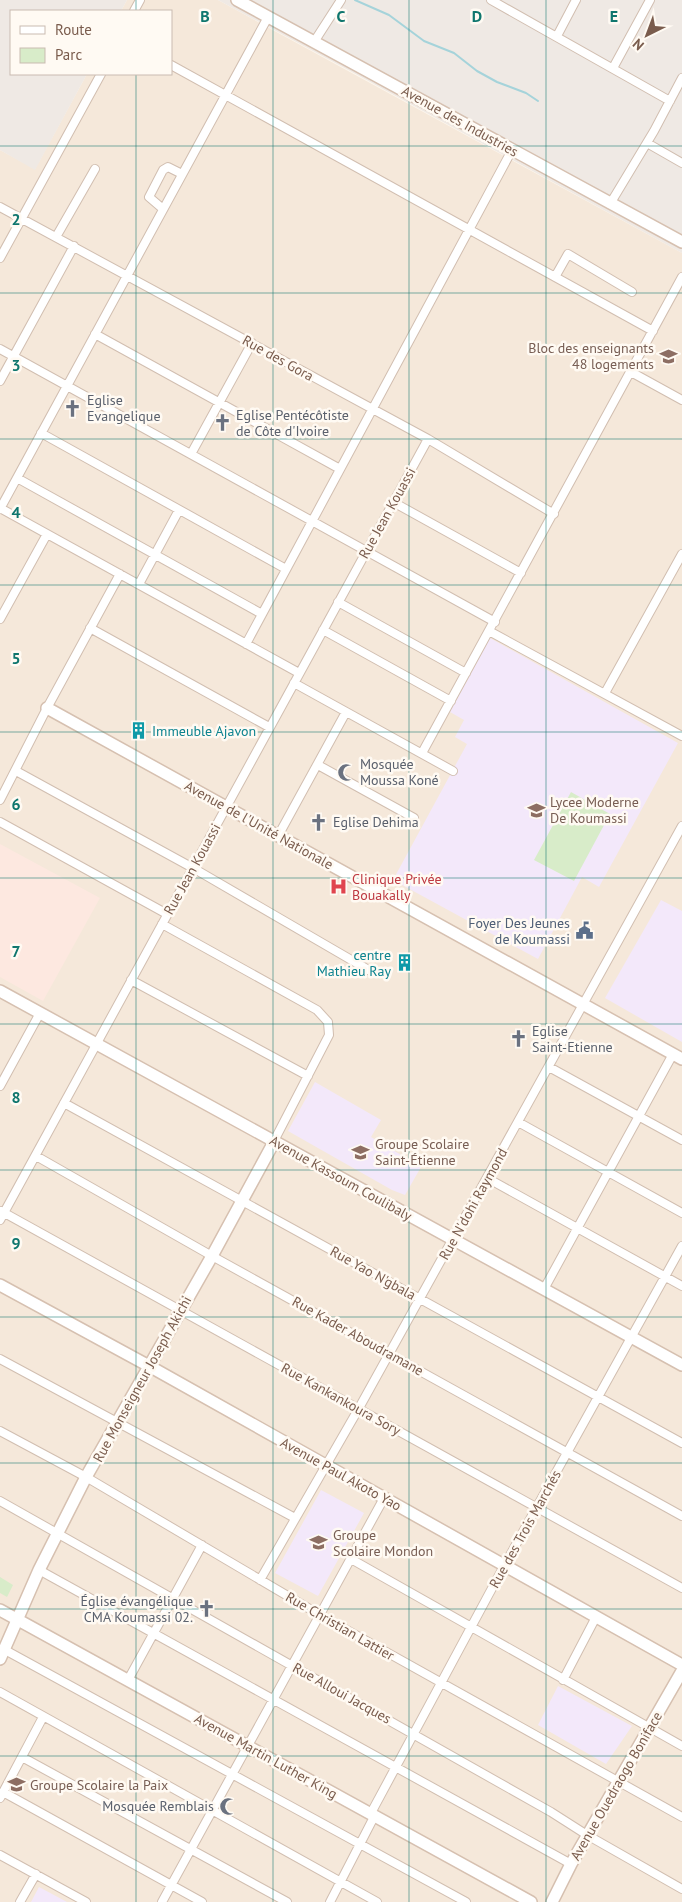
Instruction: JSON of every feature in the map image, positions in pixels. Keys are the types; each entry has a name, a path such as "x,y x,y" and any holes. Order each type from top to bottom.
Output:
{"street":[{"name":"Avenue des Industries","path":"237,0 682,242"},
{"path":"314,42 340,0"},
{"path":"491,0 500,2 670,101"},
{"path":"557,36 576,0"},
{"path":"613,68 650,0"},
{"path":"268,17 0,508 299,673"},
{"path":"172,67 226,94 653,331"},
{"path":"0,258 100,75"},
{"path":"610,204 647,143 682,78"},
{"path":"647,143 682,163"},
{"path":"246,644 512,150"},
{"path":"163,209 150,200 149,196 163,170 168,167 182,174"},
{"path":"56,237 95,170"},
{"name":"Rue des Gora","path":"0,207 484,470 554,514"},
{"path":"0,381 74,246"},
{"path":"555,277 568,254 632,292"},
{"path":"422,753 682,277"},
{"path":"95,334 340,469"},
{"path":"191,454 252,343"},
{"path":"0,349 494,622"},
{"path":"630,372 682,400"},
{"path":"41,433 286,568"},
{"name":"Rue Jean Kouassi","path":"1,1214 36,1156 428,439"},
{"path":"16,478 262,614"},
{"path":"393,502 521,573"},
{"path":"138,584 180,510"},
{"path":"0,619 47,534"},
{"path":"605,694 682,554"},
{"path":"0,800 2,791 16,771 47,708 120,574"},
{"path":"338,602 466,673"},
{"path":"90,628 269,727"},
{"path":"323,630 451,701"},
{"path":"489,631 682,736"},
{"path":"294,683 453,771"},
{"name":"Avenue de l'Unité Nationale","path":"47,708 677,1056"},
{"path":"278,836 346,712"},
{"path":"318,764 414,818"},
{"path":"16,771 193,868 372,972"},
{"path":"0,822 167,914"},
{"name":"Rue N'dohi Raymond","path":"260,1580 390,1353 682,826"},
{"name":"Rue Monseigneur Joseph Akichi","path":"2,1654 39,1570 86,1477 118,1424 180,1310 212,1256 329,1035 328,1022 316,1010 162,924"},
{"path":"131,980 308,1076"},
{"name":"Avenue Kassoum Coulibaly","path":"0,991 682,1365"},
{"path":"0,1086 40,1013"},
{"path":"544,1289 639,1116 677,1056"},
{"path":"0,1067 8,1071"},
{"path":"549,1067 682,1140"},
{"name":"Rue Yao N'gbala","path":"64,1103 682,1443"},
{"path":"518,1122 682,1213"},
{"name":"Rue Kader Aboudramane","path":"36,1156 212,1256 682,1516"},
{"path":"487,1178 682,1286"},
{"name":"Rue Kankankoura Sory","path":"1,1214 359,1408 682,1588"},
{"name":"Rue des Trois Marchés","path":"330,1902 361,1845 373,1814 396,1767 567,1451 682,1246"},
{"name":"Avenue Paul Akoto Yao","path":"0,1285 149,1366 682,1665"},
{"path":"0,1358 118,1424 294,1518"},
{"name":"Rue Christian Lattier","path":"0,1431 86,1477 320,1615 682,1817"},
{"path":"162,1902 384,1498"},
{"name":"Rue Alloui Jacques","path":"0,1501 414,1734 682,1889"},
{"path":"128,1680 202,1545"},
{"path":"351,1559 682,1746"},
{"path":"39,1570 571,1864"},
{"name":"Avenue Martin Luther King","path":"0,1610 531,1902"},
{"path":"563,1680 596,1617"},
{"path":"2,1654 233,1775 466,1902"},
{"name":"Avenue Ouedraogo Boniface","path":"552,1902 587,1835 682,1671"},
{"path":"0,1692 377,1902"},
{"path":"43,1717 2,1795 202,1902"},
{"path":"22,1757 287,1902"},
{"path":"0,1855 86,1902"},
{"path":"20,1902 36,1874"}],"shaded area":[{"path":"0,0 127,0 122,10 10,10 10,75 86,75 35,170 0,150"},
{"path":"127,0 218,0 682,253 682,1902 0,1902 0,150 35,169 86,75 172,75 172,10 122,10"},
{"path":"218,0 682,0 682,253 352,72"},
{"name":"Lycee Moderne De Koumassi","path":"490,638 678,743 599,887 582,877 538,959 393,880 467,744 455,737 464,720 450,712"},
{"path":"0,844 100,898 43,1001 0,977"},
{"path":"661,900 682,911 682,1042 605,998"},
{"name":"Groupe Scolaire Saint-Étienne","path":"315,1082 381,1120 371,1137 421,1167 405,1195 392,1190 288,1131"},
{"name":"Groupe Scolaire Mondon","path":"321,1490 364,1513 318,1596 275,1573"},
{"path":"558,1686 632,1726 606,1764 538,1725"},
{"path":"39,1887 67,1902 31,1902"}],"green space":[{"path":"571,792 610,814 574,881 534,860"},
{"path":"0,1577 13,1585 7,1597 0,1593"}],"waterway":[{"path":"355,0 389,15 424,41 454,53 477,71 497,82 526,93 538,101"}],"place":[{"name":"Bloc des enseignants 48 logements","path":"668,356"},
{"name":"Eglise Evangelique","path":"73,408"},
{"name":"Eglise Pentécôtiste de Côte d'Ivoire","path":"222,423"},
{"name":"Immeuble Ajavon","path":"138,731"},
{"name":"Mosquée Moussa Koné","path":"346,772"},
{"name":"Lycee Moderne De Koumassi","path":"536,810"},
{"name":"Eglise Dehima","path":"319,822"},
{"name":"Clinique Privée Bouakally","path":"338,887"},
{"name":"Foyer Des Jeunes de Koumassi","path":"584,931"},
{"name":"centre Mathieu Ray","path":"405,963"},
{"name":"Eglise Saint-Etienne","path":"518,1039"},
{"name":"Groupe Scolaire Saint-Étienne","path":"361,1152"},
{"name":"Groupe Scolaire Mondon","path":"319,1543"},
{"name":"Église évangélique CMA Koumassi 02.","path":"207,1609"},
{"name":"Groupe Scolaire la Paix","path":"16,1785"},
{"name":"Mosquée Remblais","path":"228,1806"}]}
